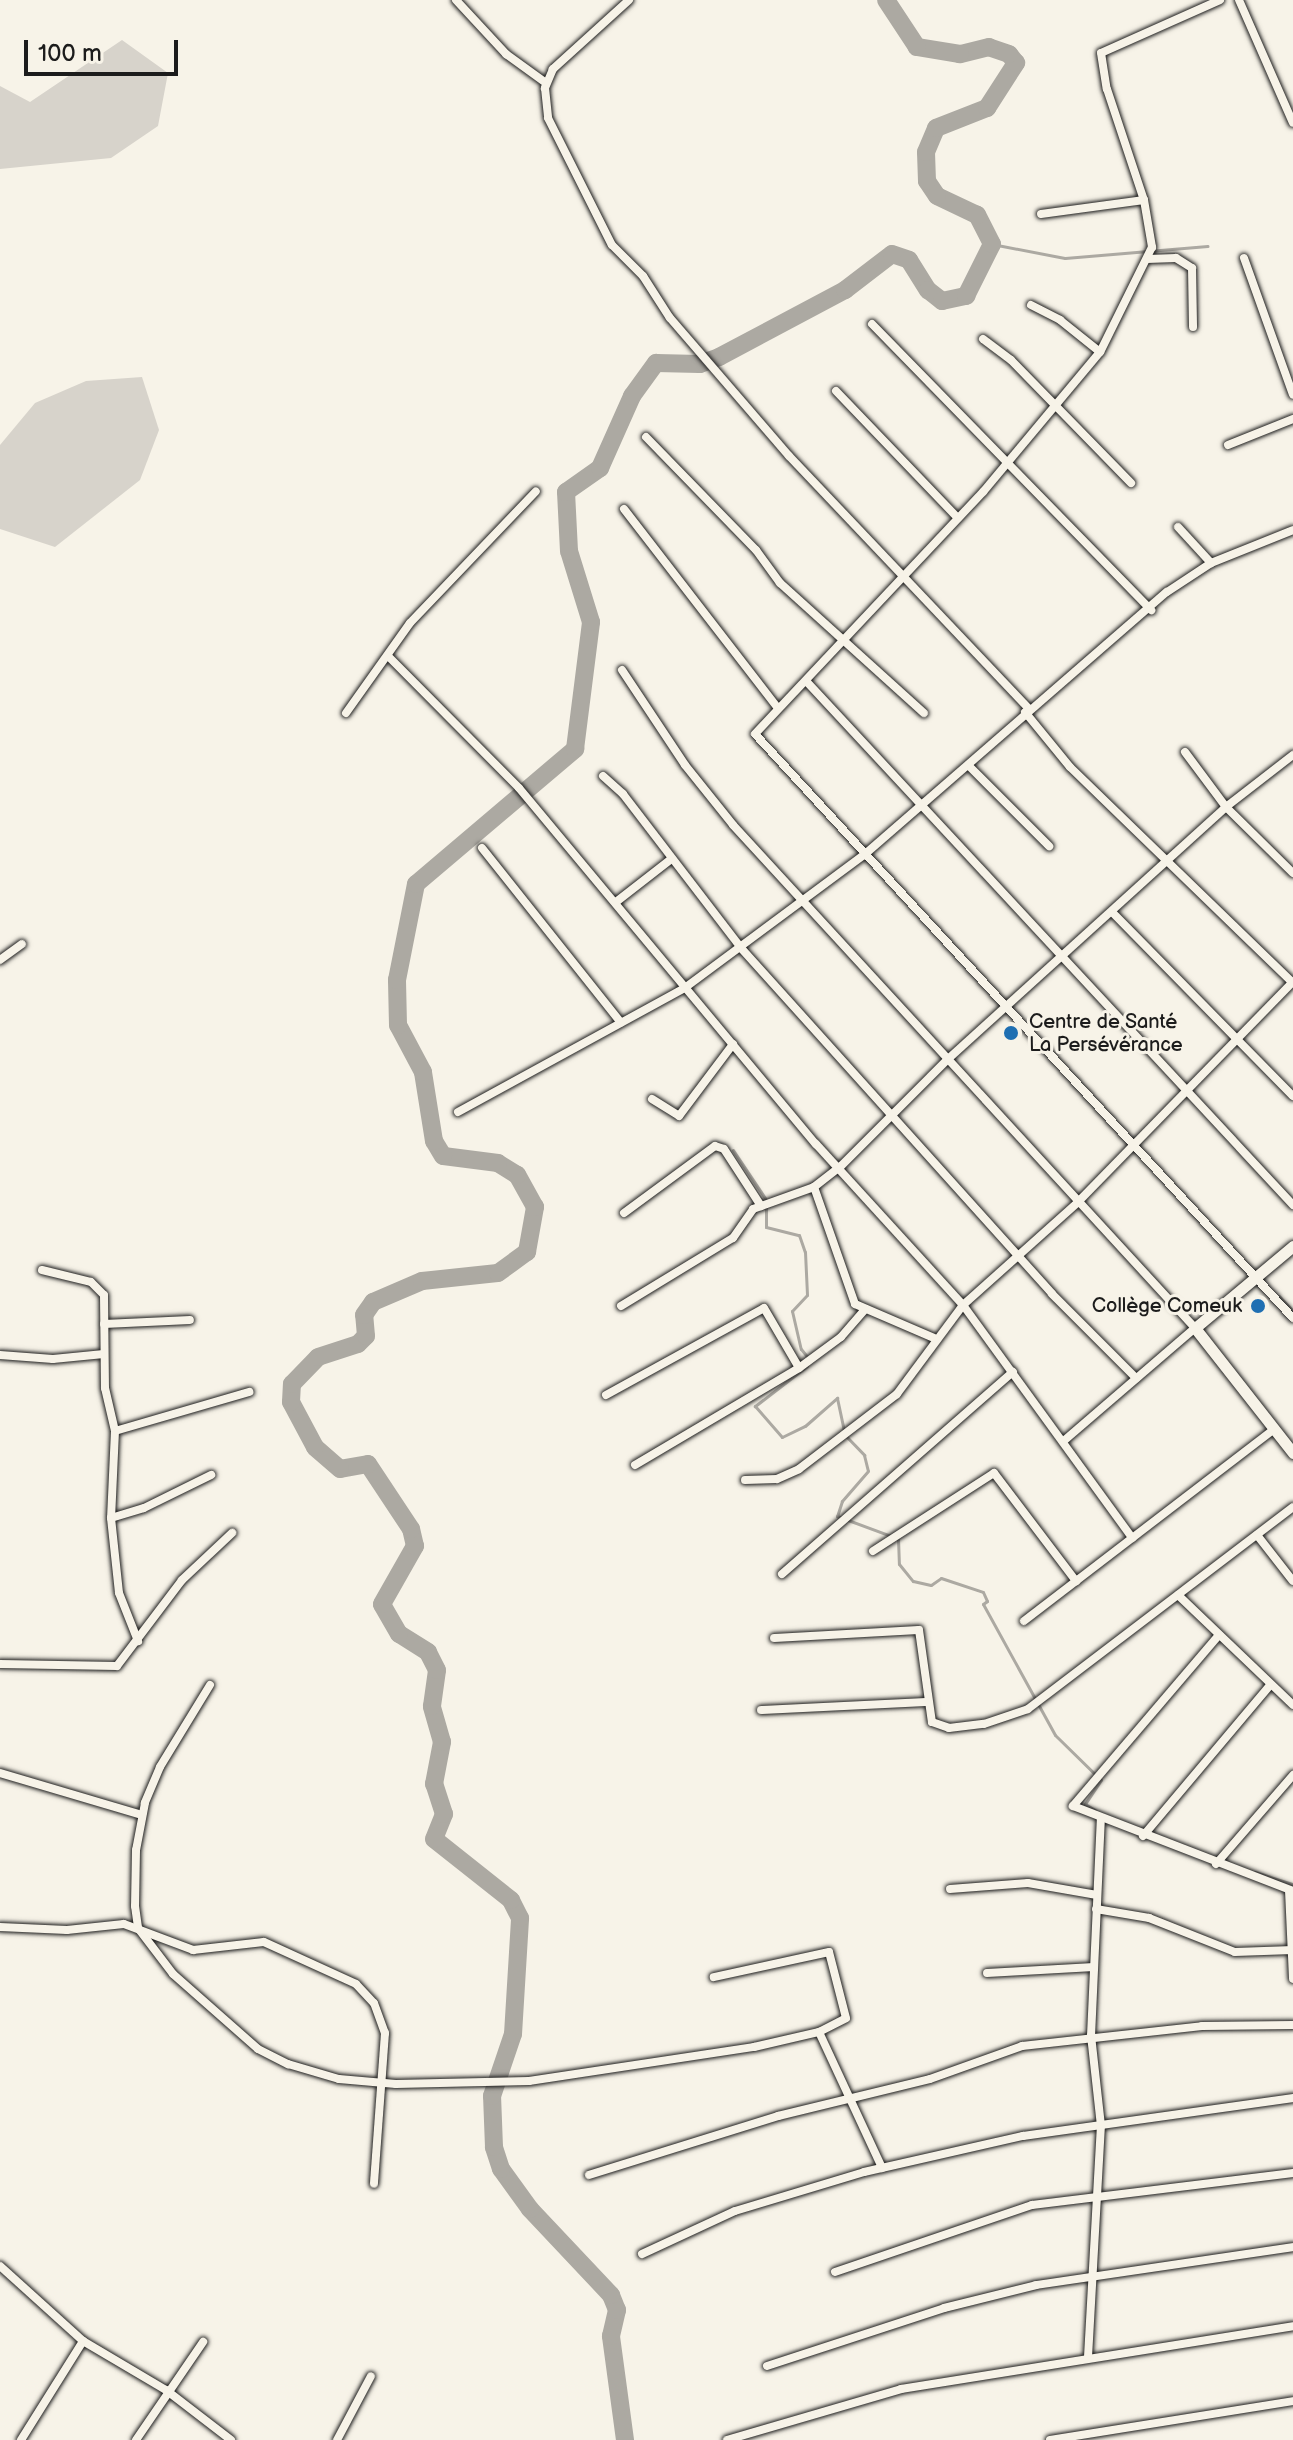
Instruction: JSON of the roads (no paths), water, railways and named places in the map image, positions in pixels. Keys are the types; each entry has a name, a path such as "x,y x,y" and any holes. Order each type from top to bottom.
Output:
{"main road":[{"path":"1293,1246 1195,1328 1293,1453"}],"street":[{"path":"456,0 506,54 546,83"},
{"path":"629,0 553,69 546,83 548,118 612,245 834,505 905,572 1027,710 1050,746 1293,983 1129,1146 1078,1202 963,1305 934,1338 918,1369 866,1422 844,1430 829,1448 799,1469 777,1479 745,1480"},
{"path":"1220,0 1101,53 1144,200 1152,247 1100,352 1010,461 807,682 755,734 759,742 1005,1007 1129,1146 1293,1318"},
{"path":"1239,0 1293,123"},
{"path":"1041,214 1144,200"},
{"path":"1147,259 1176,258 1192,268 1193,327"},
{"path":"1244,258 1293,395"},
{"path":"1031,305 1060,320 1100,352"},
{"path":"872,324 1010,461 1151,610"},
{"path":"983,339 1131,483"},
{"path":"836,391 958,518"},
{"path":"1228,445 1293,419"},
{"path":"646,437 756,550 780,583 924,713"},
{"path":"536,491 410,623 387,650 388,656 519,788 816,1144 841,1166 963,1305 1065,1440 1132,1538"},
{"path":"624,509 778,708"},
{"path":"1178,527 1211,563"},
{"path":"458,1112 686,987 806,902 864,855 1027,710 1151,610 1167,592 1211,563 1293,530"},
{"path":"346,713 388,656"},
{"path":"622,670 693,777 1195,1328 1065,1440"},
{"path":"807,682 924,803 1061,960 1293,1205"},
{"path":"1185,752 1226,807 1293,873"},
{"path":"621,1306 733,1238 749,1213 814,1187 841,1166 890,1115 1005,1007 1061,960 1226,807 1293,755"},
{"path":"968,765 1049,846"},
{"path":"603,776 623,794 670,860 741,948 890,1115 1019,1252 1052,1294 1136,1378"},
{"path":"482,848 621,1023"},
{"path":"616,902 670,860"},
{"path":"1112,912 1293,1096"},
{"path":"0,960 22,944"},
{"path":"652,1099 679,1116 733,1044"},
{"path":"624,1213 715,1146 724,1149 761,1206"},
{"path":"814,1187 843,1281 864,1311 934,1338"},
{"path":"42,1270 98,1285 104,1295 105,1388 115,1431 111,1518 119,1593 138,1641"},
{"path":"606,1395 764,1308 799,1368"},
{"path":"635,1465 799,1368 841,1337 864,1311"},
{"path":"104,1324 190,1320"},
{"path":"0,1355 53,1359 104,1354"},
{"path":"782,1574 1013,1372"},
{"path":"115,1431 249,1392"},
{"path":"1024,1621 1274,1429"},
{"path":"873,1551 994,1473 1076,1581"},
{"path":"111,1518 211,1475"},
{"path":"774,1638 913,1628 921,1635 927,1702 932,1722 949,1728 1015,1715 1293,1507"},
{"path":"0,1664 117,1666 182,1580 232,1533"},
{"path":"1257,1535 1293,1581"},
{"path":"1178,1595 1293,1705"},
{"path":"1219,1635 1074,1803 1074,1809 1291,1890 1293,1979"},
{"path":"210,1685 160,1767 142,1815 134,1876 138,1928 182,1984 258,2049 317,2075 479,2083 715,2054 819,2032 846,2018 829,1952 714,1977"},
{"path":"1143,1836 1270,1685"},
{"path":"761,1710 927,1702"},
{"path":"0,1774 142,1815"},
{"path":"1216,1864 1293,1775"},
{"path":"1088,2357 1090,2277 1101,2126 1091,2036 1101,1819"},
{"path":"950,1889 1028,1883 1097,1895"},
{"path":"1096,1909 1149,1918 1235,1952 1291,1950"},
{"path":"0,1927 138,1928 193,1950 264,1942 356,1984 374,2003 385,2033 374,2184"},
{"path":"987,1973 1094,1967"},
{"path":"589,2175 851,2097 930,2079 991,2054 1091,2036 1202,2026 1293,2025"},
{"path":"819,2032 882,2168"},
{"path":"642,2254 758,2202 882,2168 1023,2136 1293,2098"},
{"path":"835,2272 1023,2207 1293,2173"},
{"path":"767,2366 968,2301 1090,2277 1293,2247"},
{"path":"0,2283 3,2269 83,2341 166,2390 231,2440"},
{"path":"727,2440 863,2397 1088,2357 1293,2326"},
{"path":"21,2440 83,2341"},
{"path":"136,2440 166,2390 203,2342"},
{"path":"337,2440 371,2376"},
{"path":"1050,2440 1293,2401"}],"waterway":[{"path":"625,2440 611,2336 617,2310 611,2295 530,2209 501,2169 494,2147 492,2096 513,2034 520,1918 511,1900 434,1839 444,1814 434,1784 442,1742 432,1706 437,1670 428,1652 399,1634 382,1604 415,1546 411,1529 368,1464 340,1469 315,1447 291,1402 292,1384 318,1357 358,1344 366,1336 364,1315 373,1302 422,1281 498,1273 527,1252 535,1207 517,1175 498,1163 443,1156 434,1141 423,1072 398,1025 397,980 416,884 575,749 591,622 569,551 566,492 600,468 632,396 656,363 700,364 719,357 845,290 892,254 909,260 928,290 942,301 966,296 992,244 977,215 937,196 927,181 926,152 936,128 987,108 1016,63 1009,54 989,47 960,54 917,47 886,0"},
{"path":"992,244 1065,258 1207,246"},
{"path":"733,1150 767,1201"},
{"path":"766,1208 766,1227 799,1235 805,1252 807,1295 792,1311 801,1349 810,1360"},
{"path":"1279,1296 1293,1311"},
{"path":"807,1366 755,1406 782,1437 805,1426 837,1398 845,1435 864,1455 868,1471 842,1501 837,1516 891,1536"},
{"path":"898,1538 899,1564 913,1581 931,1585 941,1578 983,1592 987,1601 983,1604 1055,1735 1101,1780 1085,1804 1095,1810"},
{"path":"1255,1872 1293,1884"}],"place":[{"name":"Centre de Santé La Persévérance","path":"1011,1033"},
{"name":"Collège Comeuk","path":"1258,1306"}]}
